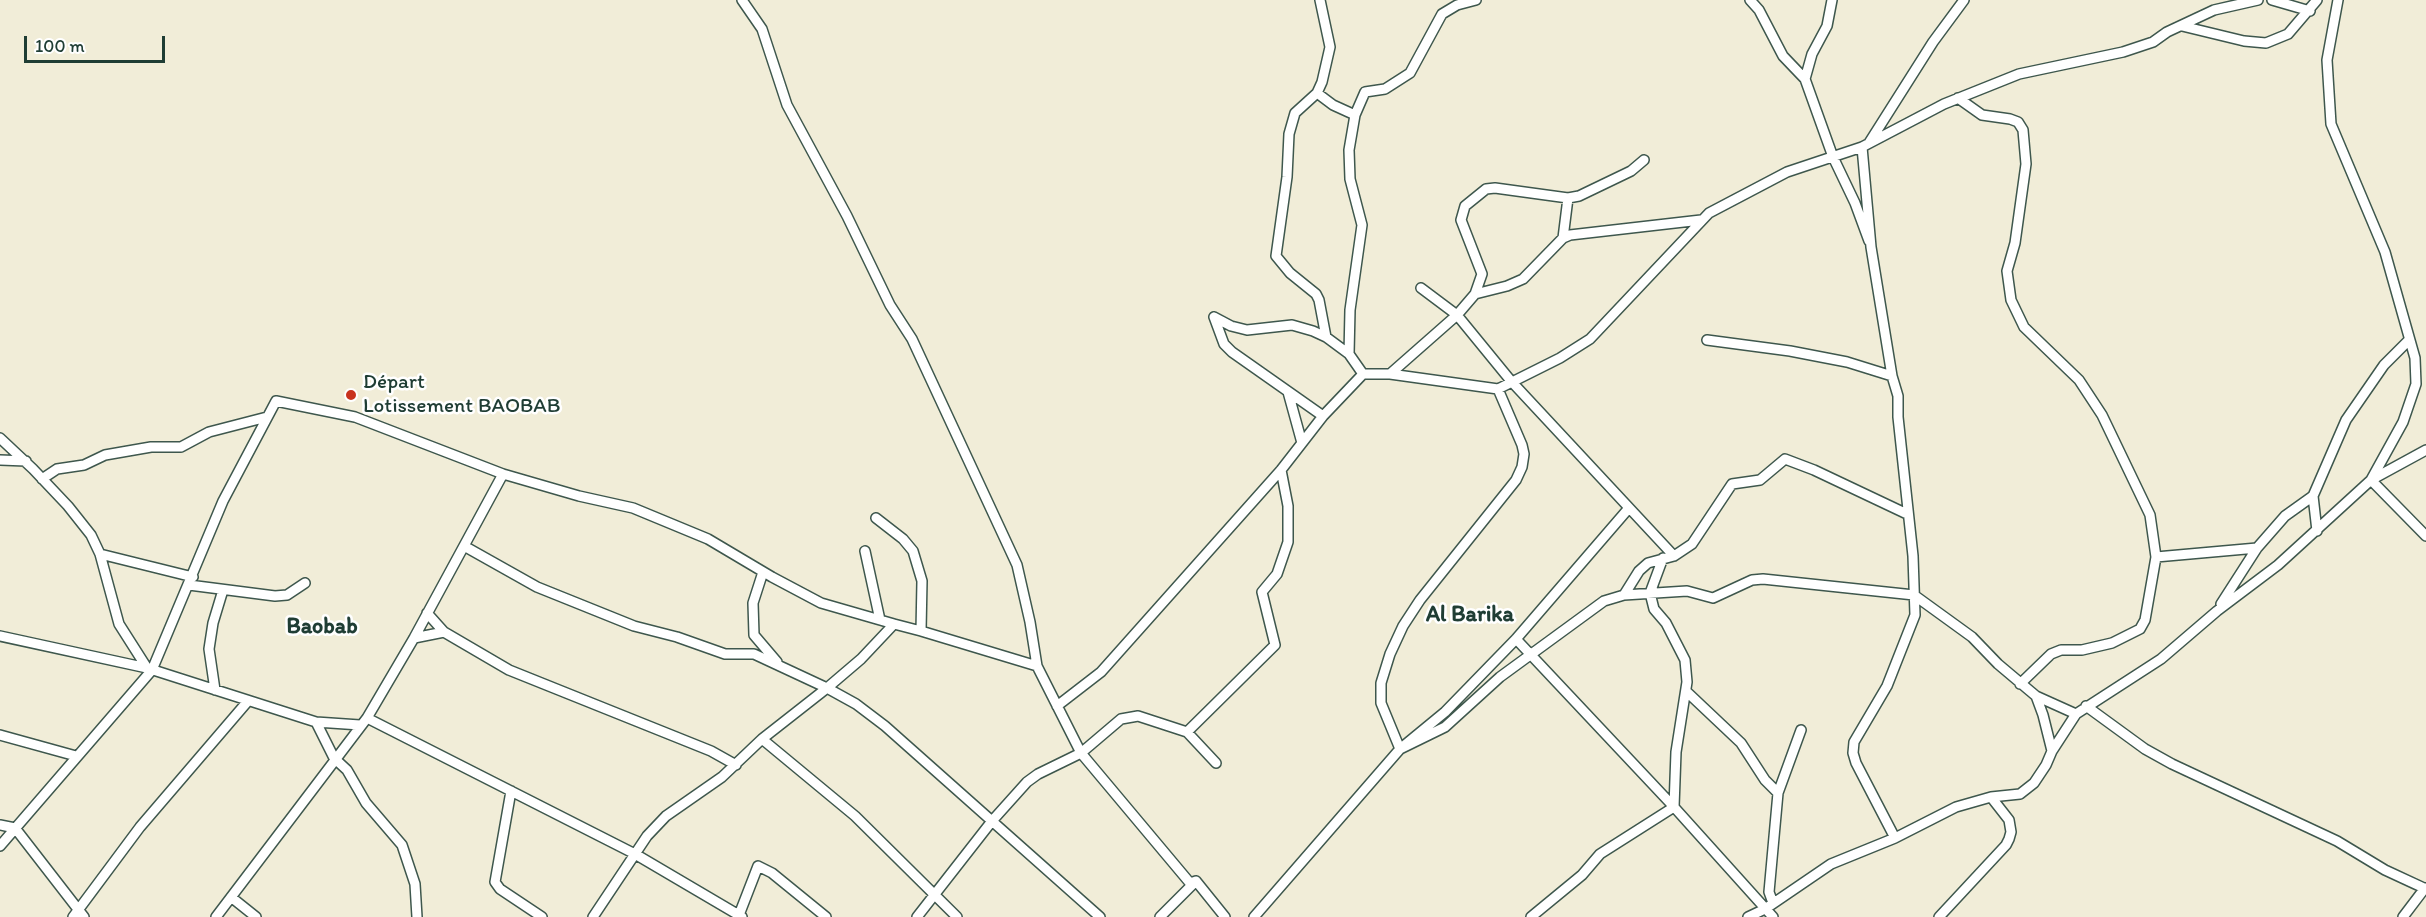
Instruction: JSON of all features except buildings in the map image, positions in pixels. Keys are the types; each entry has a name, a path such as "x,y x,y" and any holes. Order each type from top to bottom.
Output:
{"street":[{"path":"742,0 762,29 787,105 847,216 890,305 912,339 1017,565 1037,666 1081,753 1190,883 1196,881"},
{"path":"1320,0 1330,47 1322,82 1317,93 1295,113 1289,134 1287,177 1276,256 1290,273 1316,294 1326,337"},
{"path":"1349,354 1350,310 1362,225 1350,179 1349,150 1355,115 1365,92 1385,89 1410,73 1442,14 1457,5 1476,0"},
{"path":"1750,0 1759,10 1783,56 1805,79 1833,157 1855,203 1871,247"},
{"path":"1805,79 1812,54 1827,26 1832,0"},
{"path":"1895,838 1856,764 1853,753 1854,742 1887,686 1901,655 1915,615 1913,556 1907,514 1898,396 1892,376 1871,247 1865,146 1933,42 1964,0"},
{"path":"1057,706 1101,672 1155,608 1281,470 1323,416 1363,374 1390,375 1498,389 1560,358 1590,339 1701,220 1715,210 1787,172 1865,146 1958,98 2019,74 2124,52 2152,42 2167,32 2214,10 2258,0"},
{"path":"2272,0 2310,11"},
{"path":"2182,26 2244,41 2266,43 2288,34 2310,11 2317,0"},
{"path":"2338,0 2327,60 2331,124 2385,252 2415,358 2416,384 2403,422 2371,480"},
{"path":"1317,93 1333,105 1355,115"},
{"path":"1958,98 1982,115 2018,122 2023,130 2026,164 2015,243 2007,271 2012,300 2024,327 2079,380 2102,415 2150,514 2156,557 2145,620 2140,629 2112,643 2082,650 2061,650 2051,654 2020,684"},
{"path":"1390,375 1457,315 1474,294 1482,274 1461,220 1465,206 1486,189 1495,188 1568,198 1614,181 1644,160"},
{"path":"1563,238 1568,198"},
{"path":"1474,294 1507,286 1523,279 1563,238 1570,235 1701,220"},
{"path":"1421,288 1457,315 1511,381 1674,556"},
{"path":"1323,416 1232,352 1224,344 1214,317 1231,326 1248,330 1292,325 1326,337 1349,354 1363,374"},
{"path":"1707,340 1790,351 1847,362 1892,376"},
{"path":"2317,531 2313,496 2346,420 2384,365 2409,340"},
{"path":"1400,748 1381,703 1382,683 1390,654 1403,626 1420,600 1516,480 1522,467 1524,454 1522,445 1498,389"},
{"path":"1288,392 1302,443"},
{"path":"0,846 149,669 191,581 223,501 276,401 355,417 503,474 579,496 633,508 708,539 821,603 1037,666"},
{"path":"42,479 57,469 84,465 105,455 151,447 181,447 209,432 267,417"},
{"path":"0,438 26,461 68,506 91,535 100,554 119,624 149,669"},
{"path":"1749,917 1765,909 1831,864 1895,838 1956,807 1991,797 2020,794 2034,783 2076,714 2161,659 2217,611 2278,565 2371,480 2426,450"},
{"path":"1624,594 1648,563 1674,556 1692,544 1732,484 1760,480 1785,459 1814,470 1907,514"},
{"path":"0,460 26,461"},
{"path":"1187,732 1275,645 1262,592 1277,574 1287,542 1288,506 1281,470"},
{"path":"216,917 363,721 414,638 503,474"},
{"path":"2371,480 2426,536"},
{"path":"2217,611 2257,548 2285,516 2313,496"},
{"path":"1254,917 1400,748 1444,712 1516,639 1629,508"},
{"path":"876,518 903,538 913,551 922,581 921,631"},
{"path":"464,546 537,587 634,626 725,654 754,654 827,688 855,704 885,726 1100,917"},
{"path":"2156,557 2257,548"},
{"path":"865,551 880,620"},
{"path":"100,554 222,590 275,596 287,595 305,583"},
{"path":"1663,558 1650,593 1654,609 1666,623 1685,660 1687,692 1677,752 1674,807"},
{"path":"763,572 753,603 754,635 781,666"},
{"path":"1400,748 1445,727 1495,681 1530,653 1604,602 1624,594 1687,591 1713,598 1752,580 1763,579 1914,595 1972,637 2020,684 2036,696 2076,714"},
{"path":"215,690 209,649 222,590"},
{"path":"427,614 444,632 509,670 711,751 736,765"},
{"path":"593,917 647,836 666,816 736,765 762,739 861,659 894,624"},
{"path":"414,638 444,632"},
{"path":"0,636 149,669 316,722 363,721 511,791 635,854 740,916 758,866 772,873 826,917"},
{"path":"1516,639 1674,807 1773,917"},
{"path":"1687,692 1741,743 1765,780 1778,793"},
{"path":"2036,696 2052,751"},
{"path":"0,825 15,828 78,915 140,827 248,701"},
{"path":"2086,706 2145,748 2172,764 2337,841 2385,870 2426,888 2403,917"},
{"path":"918,917 992,821 1027,782 1038,774 1081,753 1121,719 1138,716 1187,732 1216,763"},
{"path":"316,722 334,758 347,770 366,803 402,845 415,884 417,917"},
{"path":"1773,903 1769,892 1778,793 1800,730"},
{"path":"0,735 76,756"},
{"path":"762,739 855,816 957,917"},
{"path":"511,791 495,882 500,889 542,917"},
{"path":"1938,917 2006,845 2009,839 2011,832 2009,820 1991,797"},
{"path":"1531,917 1582,875 1600,854 1674,807"},
{"path":"1160,917 1196,881"},
{"path":"1196,881 1225,917"},
{"path":"231,897 256,917"}],"place":[{"name":"Départ Lotissement BAOBAB","path":"351,395"}],"district":[{"name":"Al Barika","path":"1470,615"},
{"name":"Baobab","path":"322,627"}]}
